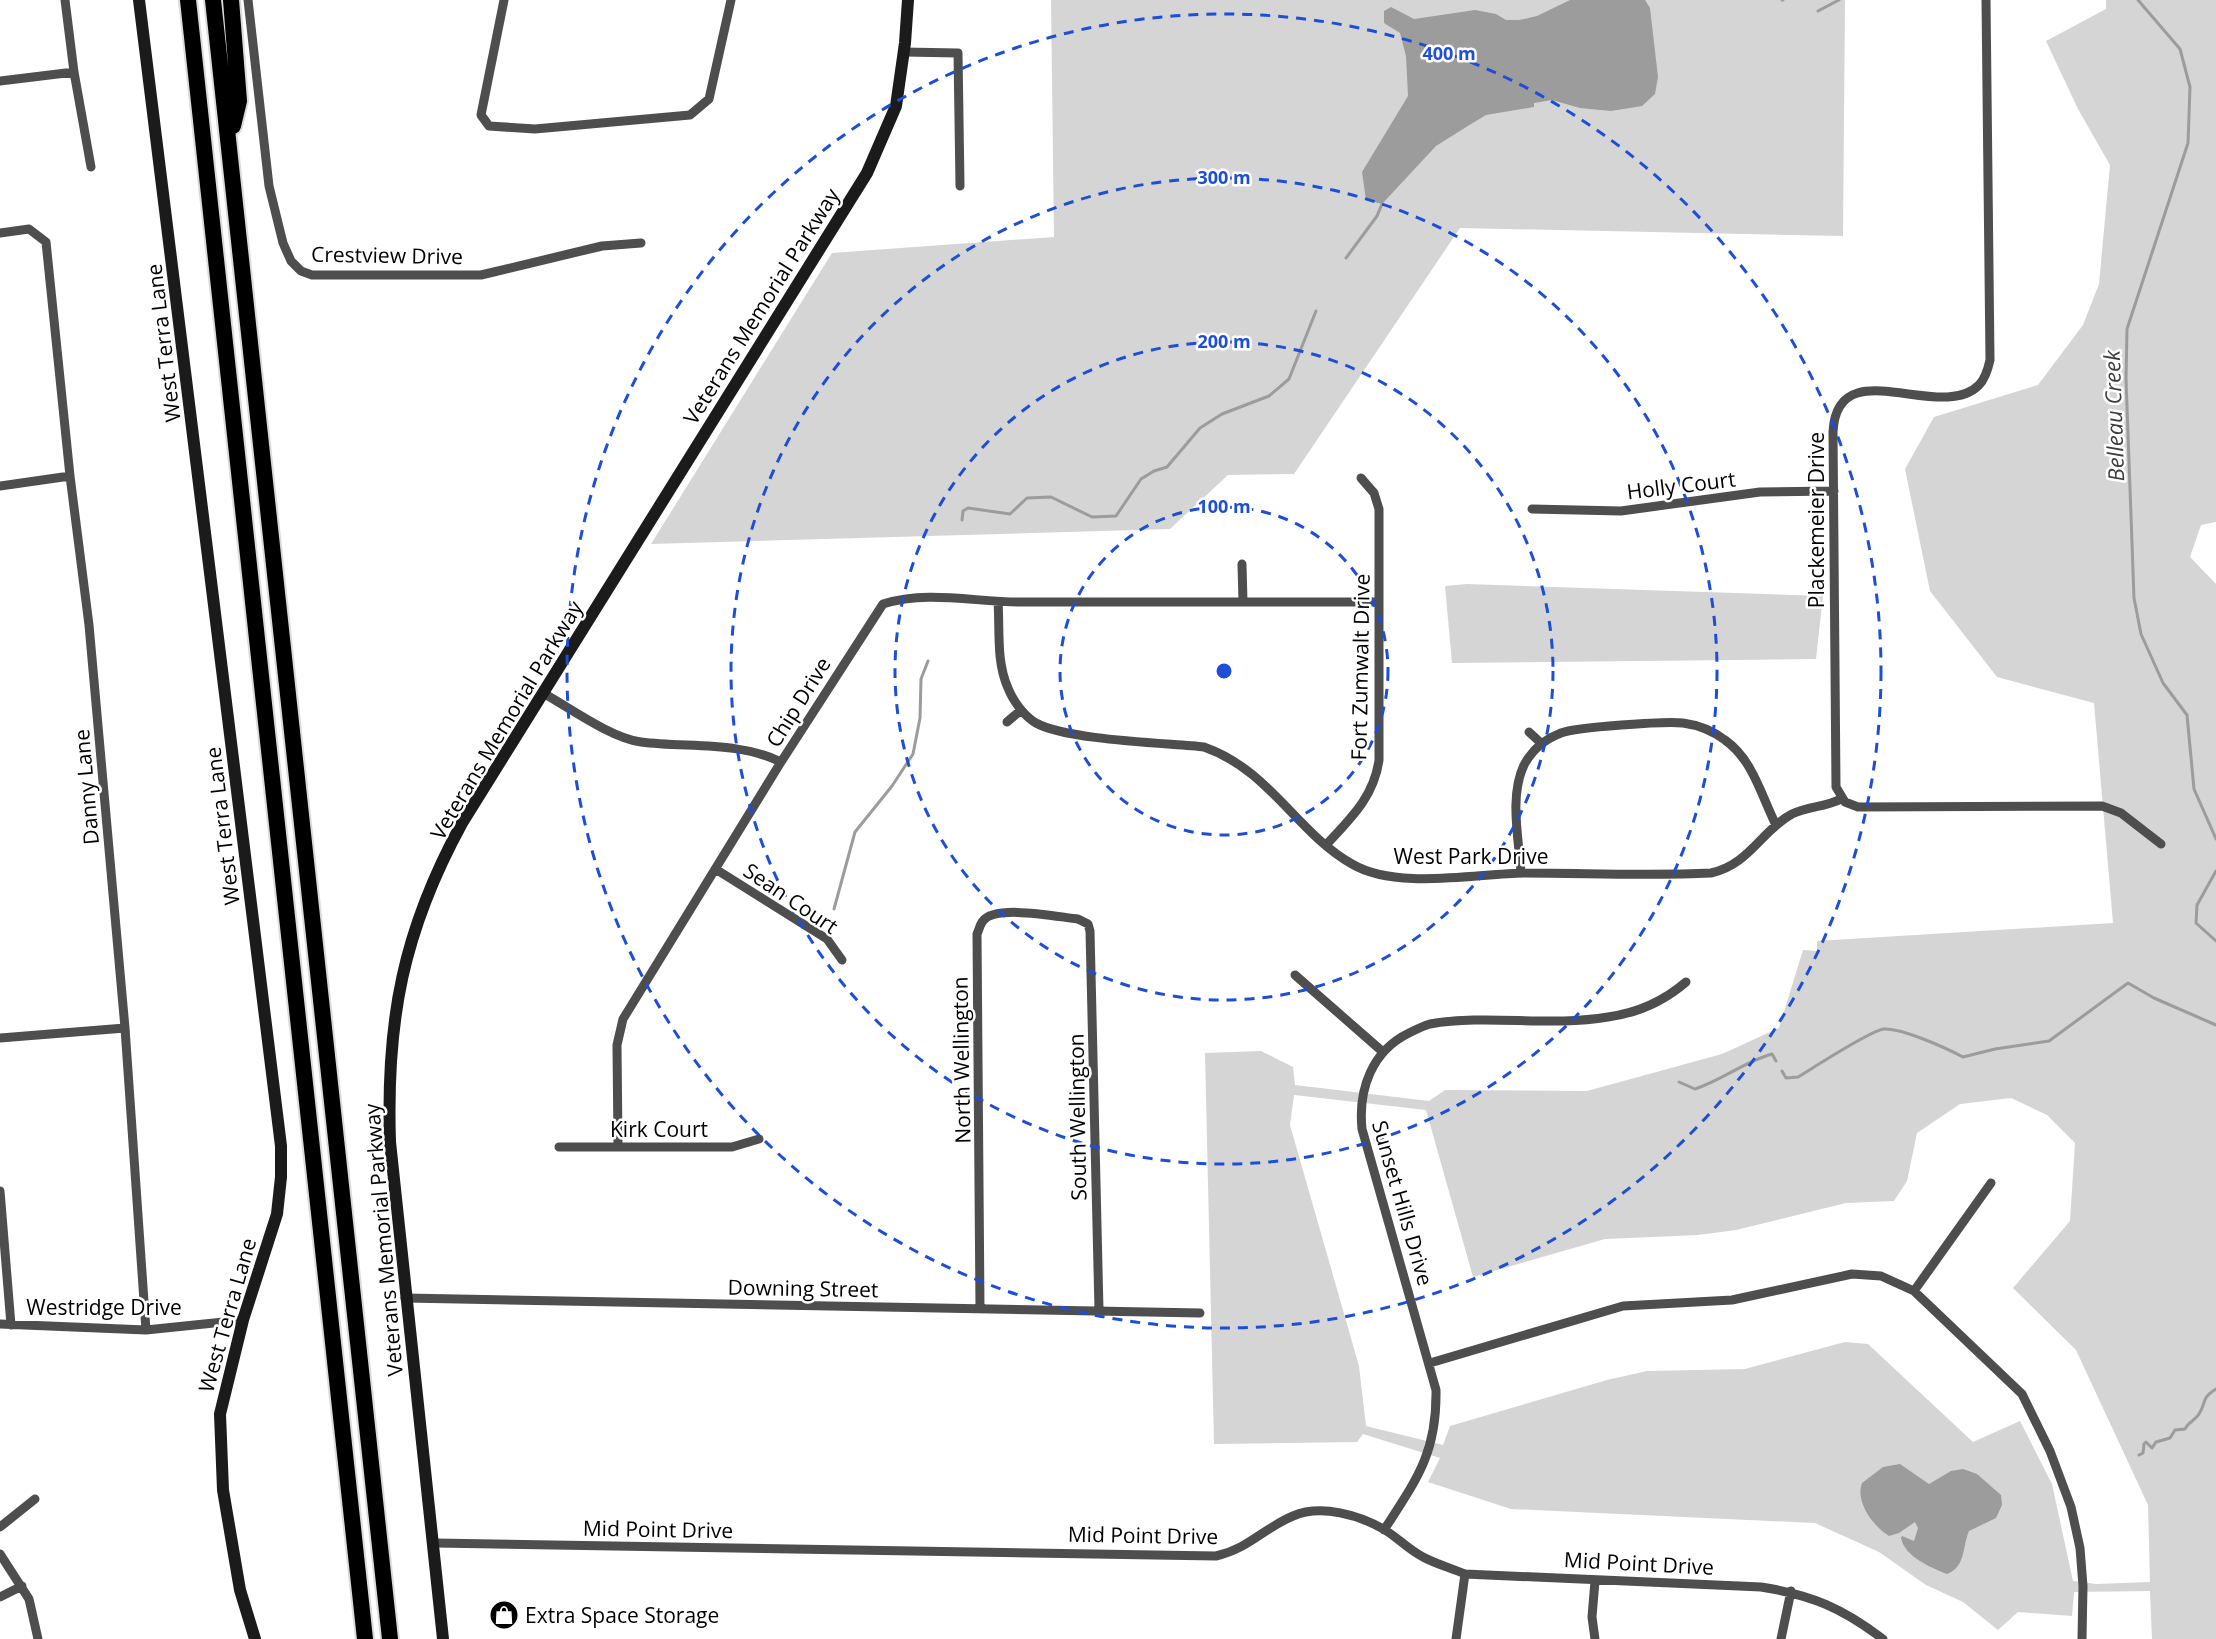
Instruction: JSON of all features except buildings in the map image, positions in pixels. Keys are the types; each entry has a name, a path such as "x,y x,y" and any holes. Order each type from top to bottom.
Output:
{"highway":[{"path":"188,0 365,1639"},
{"path":"213,0 230,139 390,1639"},
{"path":"230,139 238,101 231,0"}],"street":[{"path":"65,0 74,72 91,167"},
{"name":"West Terra Lane","path":"139,0 281,1146 281,1177 277,1214 243,1320 220,1414 223,1490 240,1590 255,1639"},
{"name":"Crestview Drive","path":"248,0 269,186 283,243 291,261 301,271 312,275 481,275 602,246 641,243"},
{"path":"504,0 481,115 489,126 534,129 690,115 698,111 709,99 731,0"},
{"name":"Veterans Memorial Parkway","path":"443,1639 435,1543 405,1298 389,1097 391,1044 398,988 413,932 456,833 867,173 896,106 904,52 908,0"},
{"name":"Plackemeier Drive","path":"1841,798 1834,770 1834,419 1841,402 1850,396 1873,391 1946,397 1969,392 1982,381 1990,360 1986,0"},
{"path":"904,52 958,53 960,186"},
{"path":"0,81 74,72"},
{"name":"Danny Lane","path":"0,233 29,230 46,242 70,476 89,626 125,1028 146,1330"},
{"path":"0,486 70,476"},
{"name":"Fort Zumwalt Drive","path":"1326,845 1362,805 1373,785 1378,768 1379,509 1374,493 1361,478"},
{"name":"Holly Court","path":"1532,509 1621,511 1760,492 1834,491"},
{"path":"1242,564 1243,602"},
{"name":"Chip Drive","path":"618,1146 617,1045 623,1020 717,870 781,762 883,604 904,598 933,597 998,602 1378,602"},
{"name":"West Park Drive","path":"998,602 1002,668 1010,692 1022,710 1036,723 1062,732 1204,747 1224,754 1244,765 1326,845 1349,863 1378,874 1407,877 1521,873 1711,873 1734,866 1776,825 1793,814 1841,798"},
{"path":"543,693 615,733 640,742 749,750 781,762"},
{"path":"1007,722 1022,710"},
{"path":"1521,873 1518,783 1525,764 1542,744 1560,733 1577,729 1681,723 1698,726 1723,738 1743,756 1755,776 1776,825"},
{"path":"1529,732 1542,744"},
{"path":"1841,798 1858,807 2093,804 2121,813 2161,844"},
{"name":"Sean Court","path":"717,870 827,939 842,960"},
{"name":"North Wellington","path":"980,1309 977,934 983,920 994,913 1007,912 1078,919 1088,924"},
{"name":"South Wellington","path":"1088,924 1099,1310"},
{"path":"1295,975 1383,1052"},
{"name":"Sunset Hills Drive","path":"1384,1530 1417,1479 1431,1448 1436,1415 1436,1390 1362,1129 1362,1102 1367,1077 1383,1052 1395,1040 1427,1024 1464,1021 1556,1022 1610,1017 1663,1001 1686,982"},
{"path":"0,1038 125,1028"},
{"name":"Kirk Court","path":"559,1147 732,1147 759,1139"},
{"path":"1914,1291 1991,1183"},
{"path":"0,1191 11,1325"},
{"path":"1430,1363 1623,1306 1744,1298 1852,1274 1881,1276 1914,1291 2017,1388 2050,1450 2071,1507 2080,1548 2084,1594 2082,1639"},
{"name":"Downing Street","path":"405,1298 1200,1313"},
{"name":"Westridge Drive","path":"0,1324 146,1330 243,1320"},
{"path":"0,1527 35,1499"},
{"name":"Mid Point Drive","path":"435,1543 1216,1556 1248,1546 1270,1528 1294,1515 1318,1511 1355,1516 1384,1530 1422,1556 1465,1574 1761,1587 1791,1591 1823,1601 1851,1615 1883,1639"},
{"path":"0,1554 29,1599 38,1639"},
{"path":"1456,1639 1465,1574"},
{"path":"1595,1581 1592,1617 1595,1639"},
{"path":"0,1598 22,1586"},
{"path":"1781,1639 1791,1591"}],"shaded area":[{"path":"1051,0 1845,0 1843,236 1460,228 1294,474 1228,475 1170,529 651,544 832,253 1054,237"},
{"path":"1570,0 1645,0 1650,8 1658,77 1655,94 1642,106 1611,111 1580,108 1552,100 1534,103 1534,107 1486,115 1436,146 1382,204 1366,200 1362,172 1408,96 1406,56 1400,33 1384,23 1384,11 1391,7 1414,19 1475,10 1496,14 1506,20 1519,20 1537,16"},
{"path":"2106,0 2216,0 2216,522 2201,525 2190,557 2216,584 2216,1639 2152,1639 2150,1591 2074,1592 2072,1616 2018,1612 1998,1630 1963,1602 1926,1585 1879,1552 1815,1523 1511,1509 1428,1482 1440,1458 1363,1434 1357,1442 1214,1444 1205,1053 1261,1051 1293,1067 1295,1085 1429,1101 1445,1090 1587,1091 1722,1054 1779,1028 1803,950 1817,951 1817,941 2113,923 2094,703 1997,677 1930,591 1905,469 1934,417 2038,385 2083,325 2099,284 2110,165 2078,109 2046,41 2106,9","holes":["1294,1095 1426,1110 1473,1277 1605,1239 1698,1235 1736,1230 1846,1203 1894,1201 1907,1181 1917,1133 1960,1104 2011,1098 2047,1115 2075,1143 2070,1221 2013,1288 2076,1350 2148,1505 2150,1582 2096,1584 2073,1581 2052,1484 2020,1421 1973,1442 1868,1344 1845,1342 1745,1369 1647,1371 1607,1380 1450,1426 1443,1445 1366,1426 1359,1366 1290,1125"]},
{"path":"1467,584 1823,596 1816,659 1452,663 1445,586"},
{"path":"1900,1464 1929,1484 1951,1471 1963,1469 1977,1474 2001,1495 2002,1505 1996,1518 1969,1531 1960,1562 1953,1571 1947,1574 1919,1560 1903,1545 1902,1536 1914,1541 1918,1528 1915,1522 1899,1533 1889,1536 1877,1526 1863,1505 1860,1490 1862,1483 1883,1467"}],"waterway":[{"path":"1818,11 1839,0"},
{"name":"Belleau Creek","path":"2138,0 2180,49 2190,87 2188,143 2127,329 2126,379 2134,598 2141,634 2163,683 2187,715 2194,789 2216,839"},
{"path":"1346,258 1377,216 1382,204"},
{"path":"962,520 963,511 968,508 1010,514 1027,498 1051,497 1092,517 1116,516 1141,479 1154,471 1167,467 1200,428 1222,414 1269,396 1289,379 1316,311"},
{"path":"834,909 855,832 892,786 913,754 920,718 921,679 928,661"},
{"name":"Belleau Creek","path":"2216,871 2197,905 2196,923 2216,941"},
{"path":"1782,1071 1786,1078 1798,1077 1855,1042 1884,1029 1912,1035 1963,1057 1995,1049 2049,1041 2128,983 2154,998 2216,1025"},
{"path":"1679,1082 1695,1089 1762,1057 1772,1054 1776,1061"},
{"path":"2139,1455 2143,1453 2146,1442 2152,1448 2156,1442 2170,1438 2175,1430 2185,1429 2199,1414 2208,1395 2216,1389"}],"place":[{"name":"Extra Space Storage","path":"504,1615"}]}
